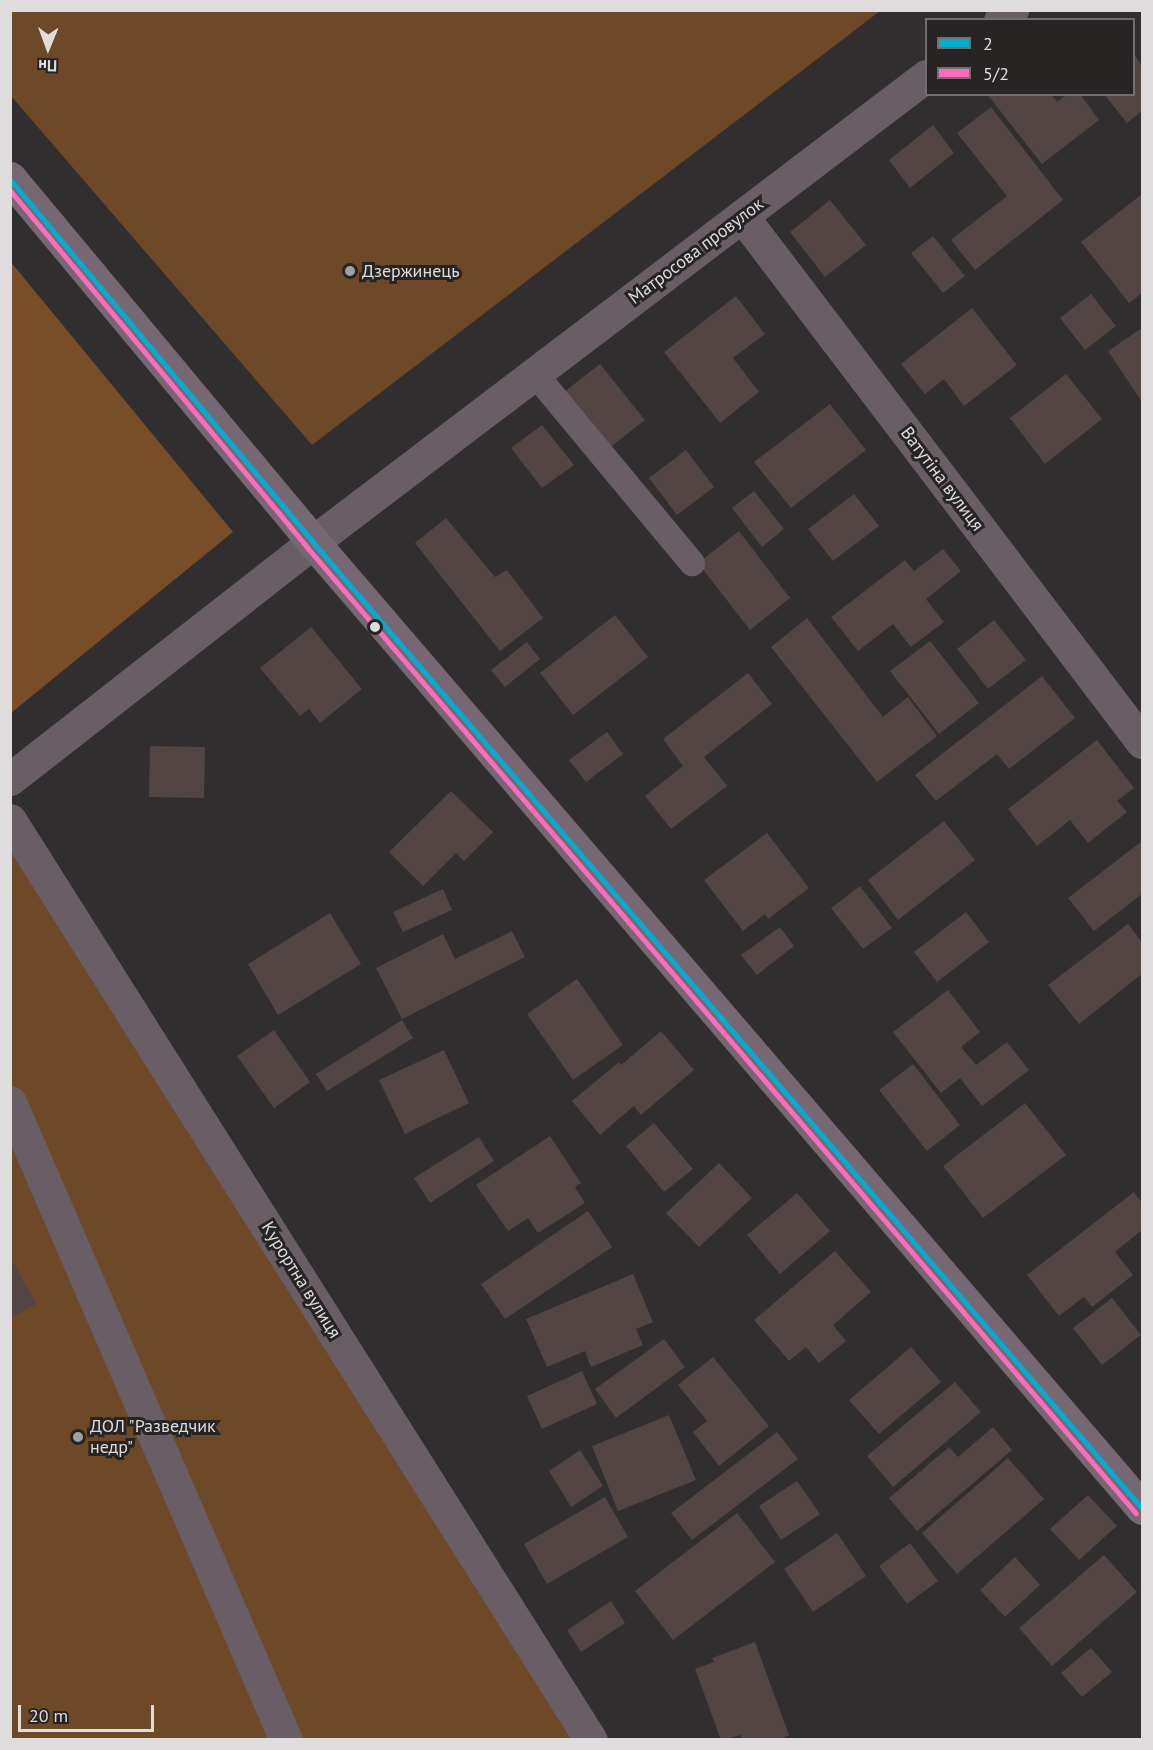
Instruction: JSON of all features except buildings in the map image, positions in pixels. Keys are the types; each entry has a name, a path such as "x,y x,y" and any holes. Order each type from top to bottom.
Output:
{"main road":[{"path":"10,178 313,542 1143,1508"}],"street":[{"name":"Матросова провулок","path":"10,779 313,542 925,78"},
{"name":"Ватутіна вулиця","path":"742,216 1143,742"},
{"name":"Курортна вулиця","path":"10,820 591,1740"},
{"path":"10,1102 286,1740"}],"lane":[{"path":"535,374 692,563"}],"shaded area":[{"name":"Дзержинець","path":"10,11 880,11 312,445 11,96"},
{"path":"10,261 233,532 11,713 10,713"},
{"path":"10,838 585,1739 284,1739 11,1099"},
{"name":"ДОЛ \"Разведчик недр\"","path":"11,1135 280,1739 11,1739"}],"transit line":[{"name":"2","path":"10,179 313,542 1142,1508"},
{"name":"5/2","path":"10,190 307,547 1136,1513"}],"place":[{"name":"Дзержинець","path":"350,271"},
{"name":"ДОЛ \"Разведчик недр\"","path":"78,1437"}]}
